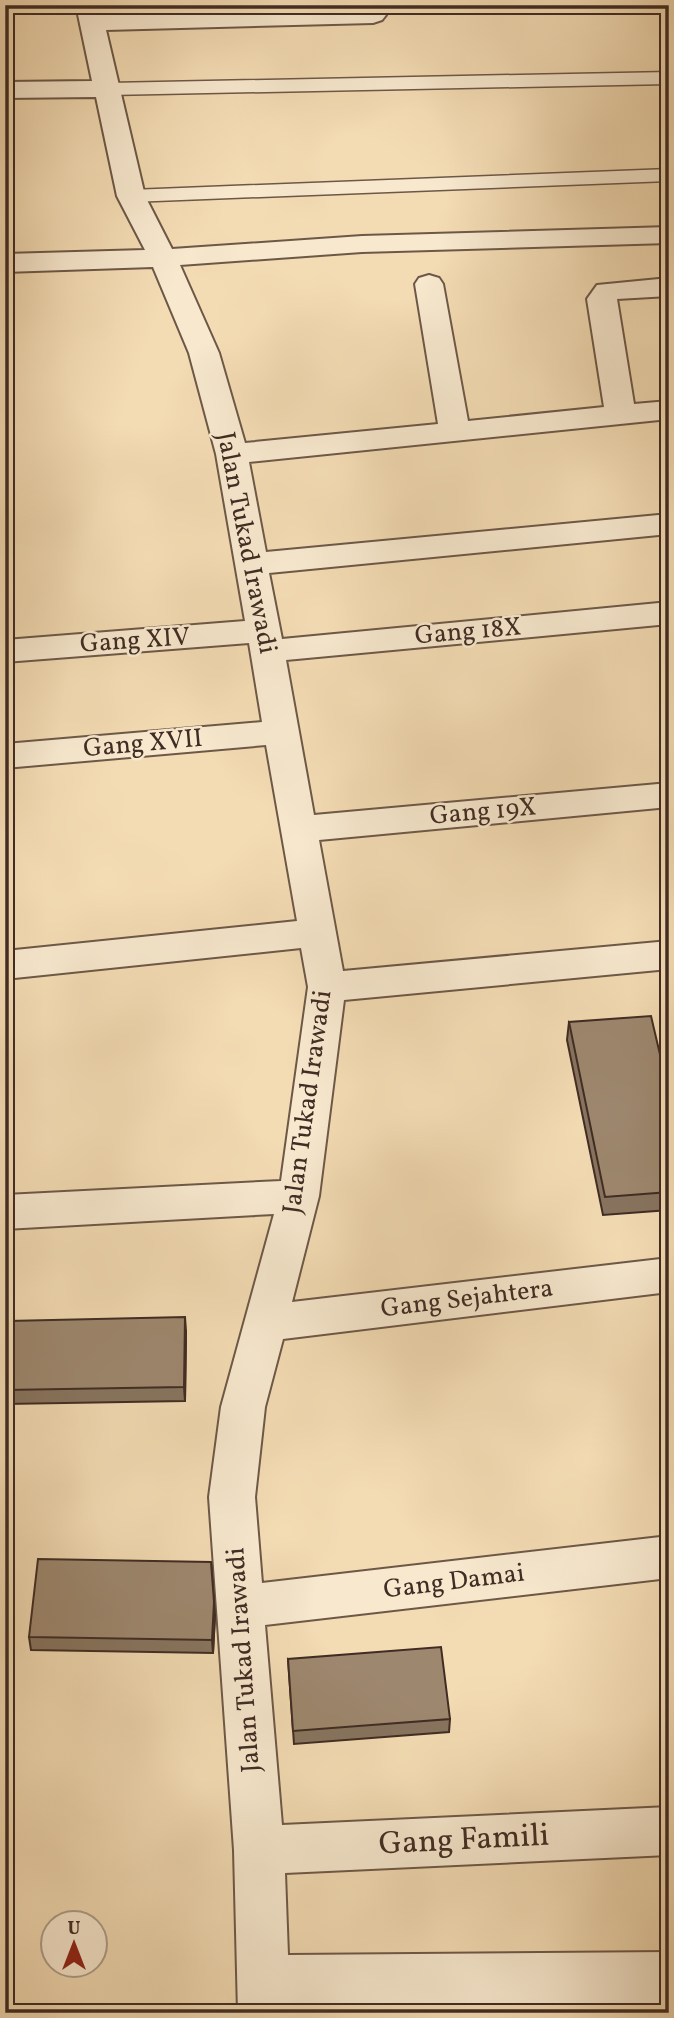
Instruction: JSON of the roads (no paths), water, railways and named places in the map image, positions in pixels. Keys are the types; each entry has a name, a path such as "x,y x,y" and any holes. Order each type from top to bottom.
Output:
{"street":[{"path":"90,14 373,15"},
{"name":"Jalan Tukad Irawadi","path":"90,14 131,196 163,258 204,353 232,454 327,987 299,1196 243,1407 232,1497 259,1850 264,1997"},
{"path":"5,90 109,89"},
{"path":"5,263 163,258 362,244 669,235"},
{"path":"429,284 454,430"},
{"path":"620,414 602,299 607,291 669,287"},
{"path":"232,454 669,410"},
{"path":"252,564 669,524"},
{"name":"Gang 18X","path":"266,641 669,613"},
{"name":"Gang XIV","path":"5,651 266,641"},
{"name":"Gang XVII","path":"5,757 281,733"},
{"name":"Gang 19X","path":"298,829 669,795"},
{"path":"5,965 317,933"},
{"path":"327,987 669,955"},
{"path":"5,1212 299,1196"},
{"name":"Gang Sejahtera","path":"266,1323 669,1275"},
{"name":"Gang Damai","path":"239,1607 669,1557"},
{"name":"Gang Famili","path":"259,1850 669,1831"},
{"path":"264,1997 669,1978"}],"lane":[{"path":"109,89 669,78"},
{"path":"131,196 669,175"}],"waterway":[{"path":"151,5 175,5"}]}
